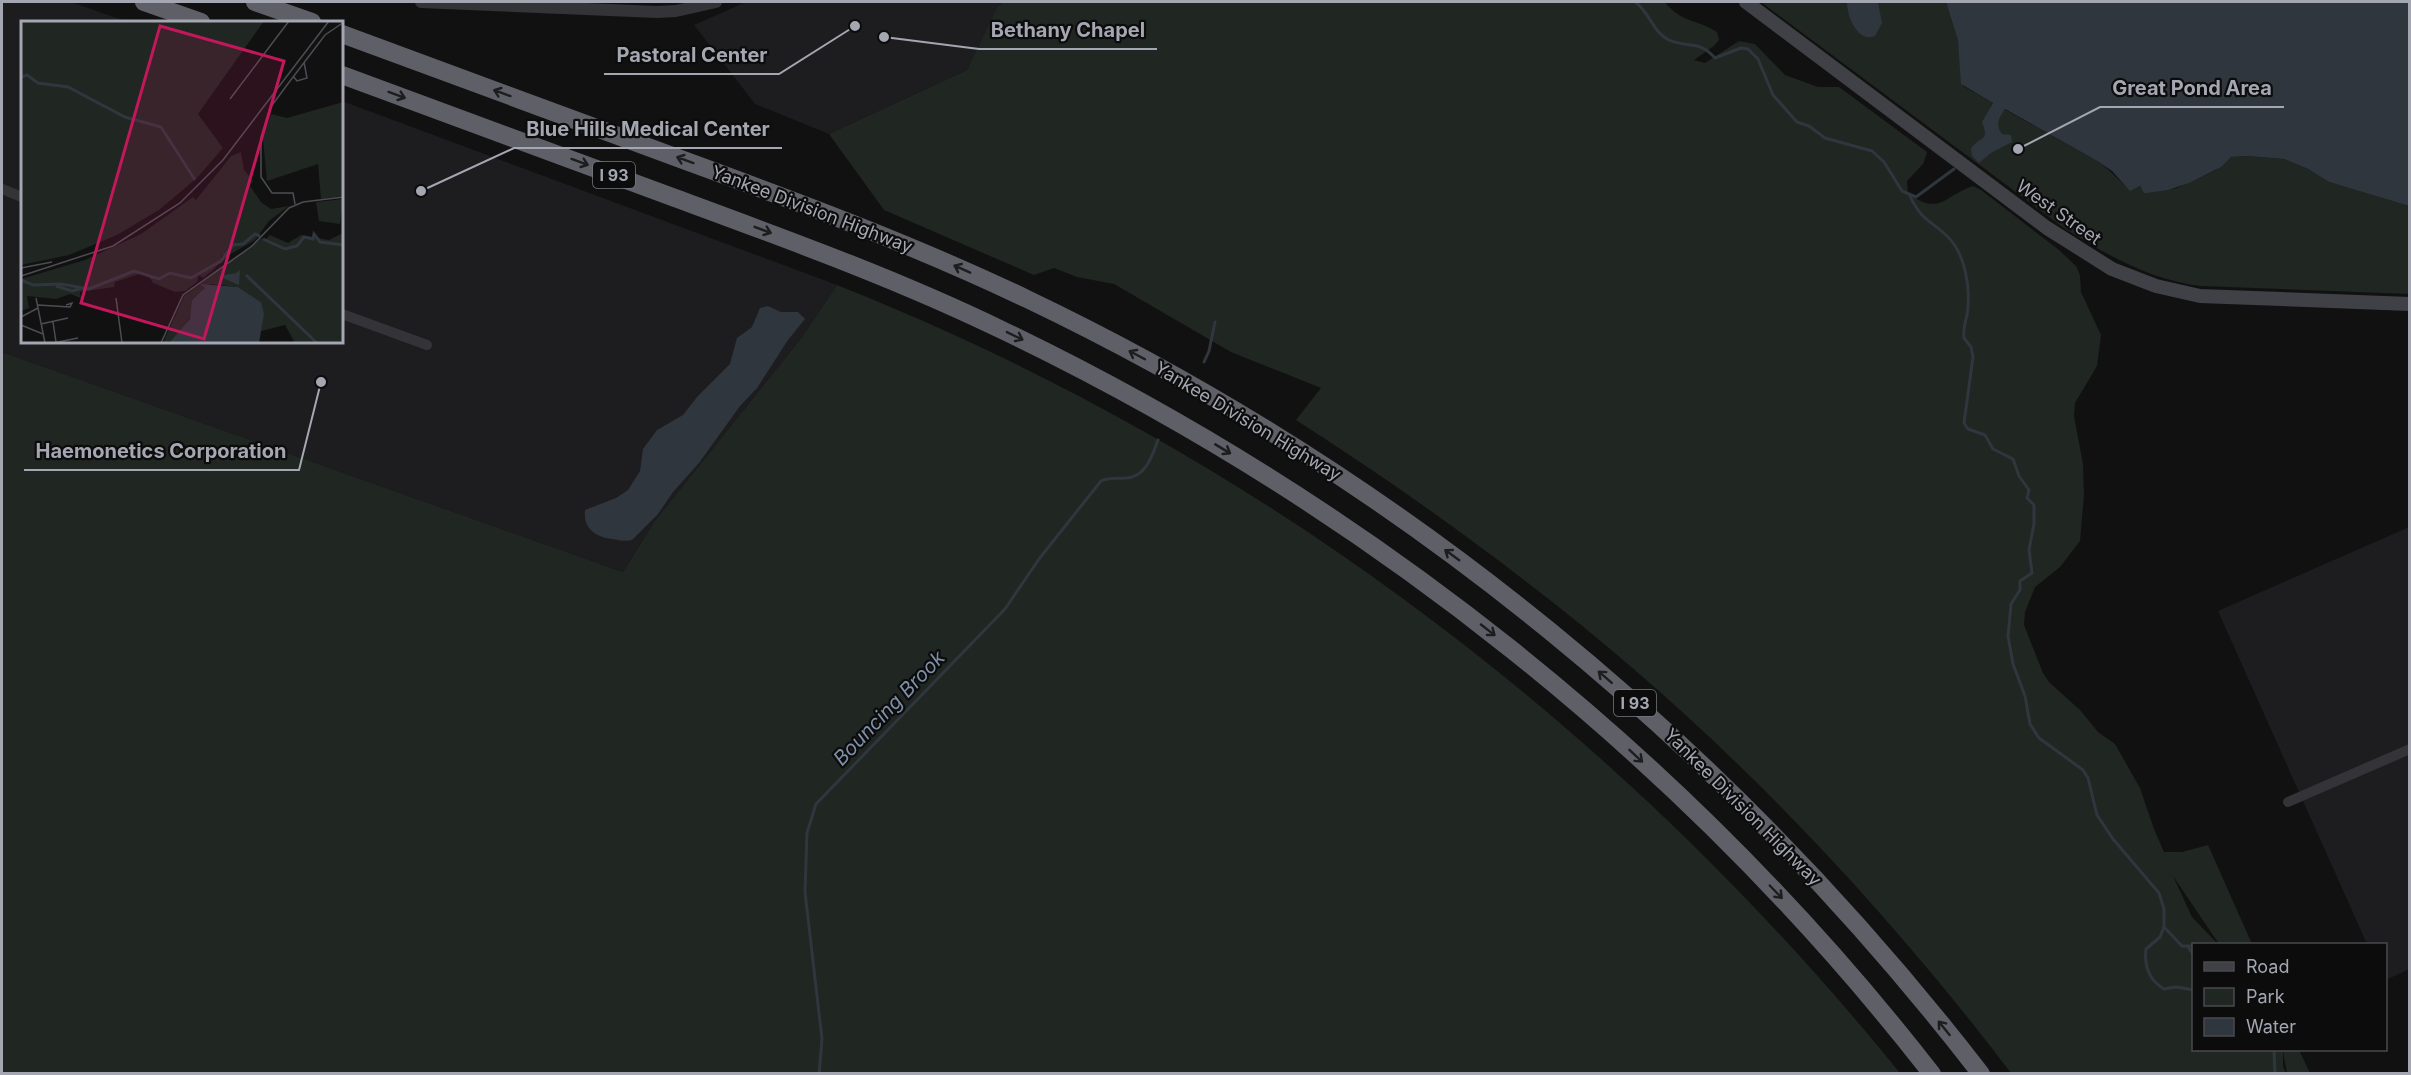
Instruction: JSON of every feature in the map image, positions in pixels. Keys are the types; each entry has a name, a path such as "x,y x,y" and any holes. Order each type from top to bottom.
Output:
{"highway":[{"path":"144,2 198,21"},
{"path":"255,2 309,21"},
{"name":"Yankee Division Highway","path":"344,35 808,206 965,270 1137,355 1301,452 1389,510 1484,579 1560,639 1656,722 1725,787 1815,878 1899,973 1981,1074"},
{"name":"Yankee Division Highway","path":"344,76 885,277 1000,329 1086,372 1191,429 1256,469 1345,526 1430,587 1531,665 1619,740 1704,820 1778,895 1863,989 1932,1074"}],"main road":[{"name":"West Street","path":"1746,2 2048,228 2091,257 2118,271 2156,286 2200,296 2409,304"}],"street":[{"path":"421,2 657,12 684,10 716,2"},
{"path":"2,189 21,197"},
{"path":"344,315 428,345"},
{"path":"2288,802 2409,749"}],"shaded area":[{"path":"2,2 71,2 125,21 21,21 21,344 344,344 344,102 837,285 802,337 654,522 623,572 2,352"},
{"path":"746,2 1001,2 967,70 829,134 755,104 694,25"},
{"path":"2409,527 2409,969 2387,980 2387,943 2367,943 2218,611"}],"green space":[{"path":"1002,2 1665,2 1677,14 1717,32 1719,40 1694,60 1705,63 1739,41 1755,44 1785,75 1818,87 1839,87 1927,152 1923,164 1907,181 1908,194 1919,200 1936,204 1973,186 2059,250 2076,266 2080,275 2081,292 2101,335 2097,366 2075,403 2074,416 2083,464 2084,495 2080,541 2060,567 2035,587 2025,612 2024,625 2043,673 2049,682 2081,711 2098,732 2115,744 2140,788 2164,852 2182,852 2208,845 2252,943 2218,943 2173,876 2192,917 2217,943 2192,943 2192,1051 2283,1051 2283,1066 2286,1073 2011,1073 1902,938 1844,874 1784,810 1658,690 1592,634 1496,559 1412,497 1296,420 1321,388 1231,352 1114,284 1077,277 1054,268 1034,275 884,210 829,134 967,70"},
{"path":"1761,2 1946,2 1958,41 1963,86 1993,103 1991,106 2004,109 2099,162 2130,189 2140,186 2144,192 2148,193 2177,188 2214,171 2231,157 2247,156 2284,159 2308,169 2329,182 2409,206 2409,294 2201,286 2164,278 2130,265 2064,228"},
{"path":"837,285 991,352 1140,429 1282,515 1420,611 1550,715 1674,827 1791,946 1900,1073 2,1073 2,352 623,572 654,522 802,337"},
{"path":"2283,1051 2299,1051 2310,1073 2287,1073"}],"water":[{"path":"1847,2 1878,2 1882,23 1875,36 1863,36 1858,32 1851,21"},
{"path":"1946,2 2409,2 2409,206 2329,182 2308,169 2284,159 2247,156 2231,157 2221,167 2189,183 2168,190 2144,193 2140,186 2130,191 2112,171 2099,162 2005,109 1998,125 2002,134 2011,135 2012,142 1991,153 1979,163 1972,156 1971,149 1984,136 1982,122 1993,103 1961,84 1958,41"},
{"path":"768,306 781,312 798,312 805,319 788,340 757,388 740,406 699,463 673,492 658,514 632,540 606,538 592,531 586,522 585,510 616,498 628,490 640,471 643,449 657,430 683,415 697,397 730,364 737,338 752,327 760,308"}],"waterway":[{"path":"1635,2 1659,32 1676,43 1699,46 1715,58 1741,48 1748,49 1758,59 1773,95 1797,122 1809,126 1825,138 1872,151 1884,162 1902,191 1916,197 1954,169"},
{"path":"1910,196 1922,215 1947,236 1959,252 1966,273 1968,305 1964,338 1971,347 1973,357 1964,423 1968,429 1985,435 1993,449 2013,459 2019,476 2029,490 2027,498 2034,505 2034,524 2029,550 2032,573 2020,581 2020,590 2011,604 2008,636 2013,664 2025,696 2030,724 2039,738 2083,770 2088,778 2097,815 2113,839 2159,893 2164,909 2164,927 2182,946 2192,946"},
{"name":"Bouncing Brook","path":"1204,362 1209,351 1215,322"},
{"name":"Bouncing Brook","path":"819,1074 822,1039 805,892 807,833 816,804 1005,609 1039,559 1101,481 1133,477 1139,474 1147,465 1158,440"},
{"path":"2164,927 2160,937 2146,949 2146,961 2151,977 2164,989 2176,987 2192,990"},
{"path":"2188,947 2192,952"},
{"path":"2274,1051 2275,1074"}],"place":[{"name":"Pastoral Center","path":"855,26"},
{"name":"Bethany Chapel","path":"884,37"},
{"name":"Great Pond Area","path":"2018,149"},
{"name":"Blue Hills Medical Center","path":"421,191"},
{"name":"Haemonetics Corporation","path":"321,382"}]}
